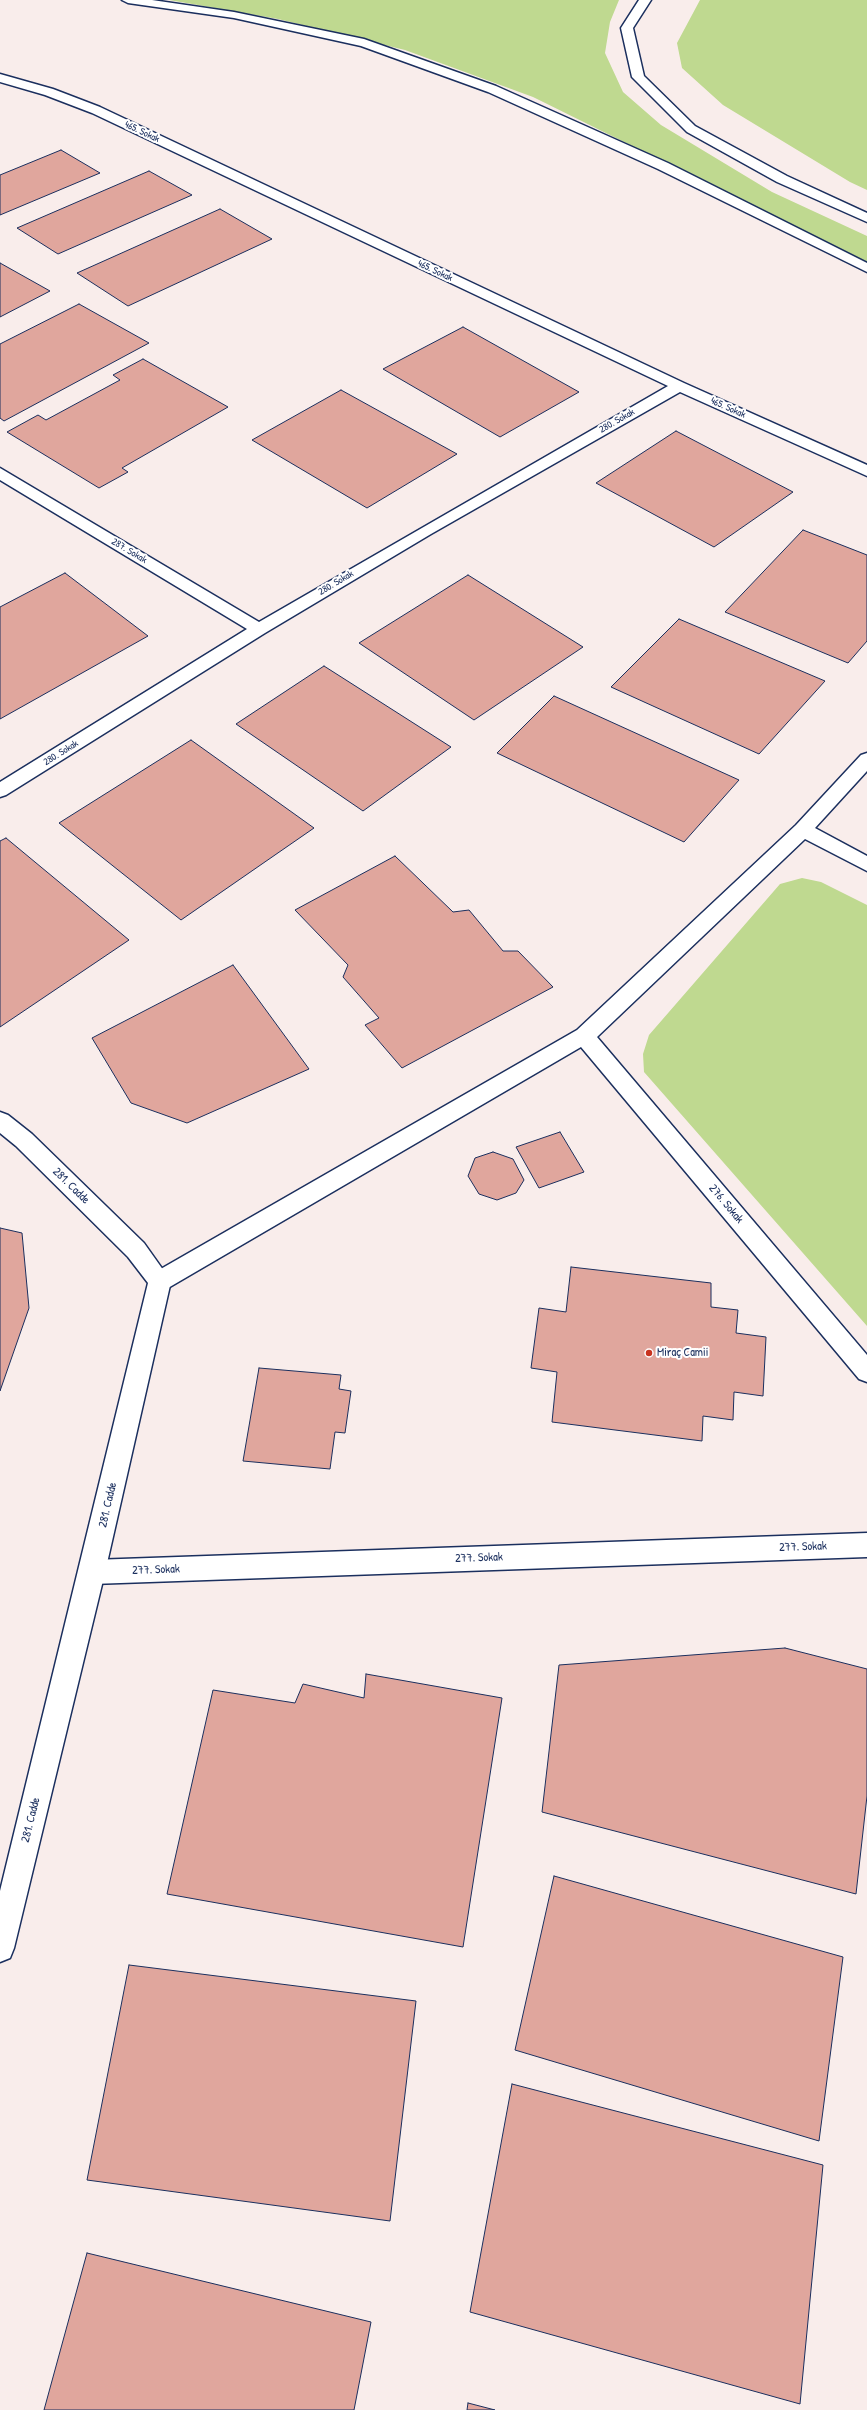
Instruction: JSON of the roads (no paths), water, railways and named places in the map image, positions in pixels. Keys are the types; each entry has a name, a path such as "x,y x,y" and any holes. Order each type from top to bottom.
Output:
{"main road":[{"path":"128,0 234,15 364,43 492,89 663,166 867,268"},
{"path":"645,0 627,28 638,77 643,83 691,129 782,179 867,218"},
{"name":"465. Sokak","path":"0,78 48,92 96,110 679,386 867,471"},
{"name":"280. Sokak","path":"0,791 259,629 425,531 679,386"},
{"name":"287. Sokak","path":"0,473 259,629"},
{"path":"160,1281 584,1036 803,830 867,759"},
{"path":"803,830 867,864"},
{"name":"276. Sokak","path":"584,1036 867,1372"},
{"name":"281. Cadde","path":"0,1121 24,1140 136,1250 160,1281 92,1572 0,1948"},
{"name":"277. Sokak","path":"92,1572 867,1545"}],"place":[{"name":"Miraç Camii","path":"649,1353"}]}
